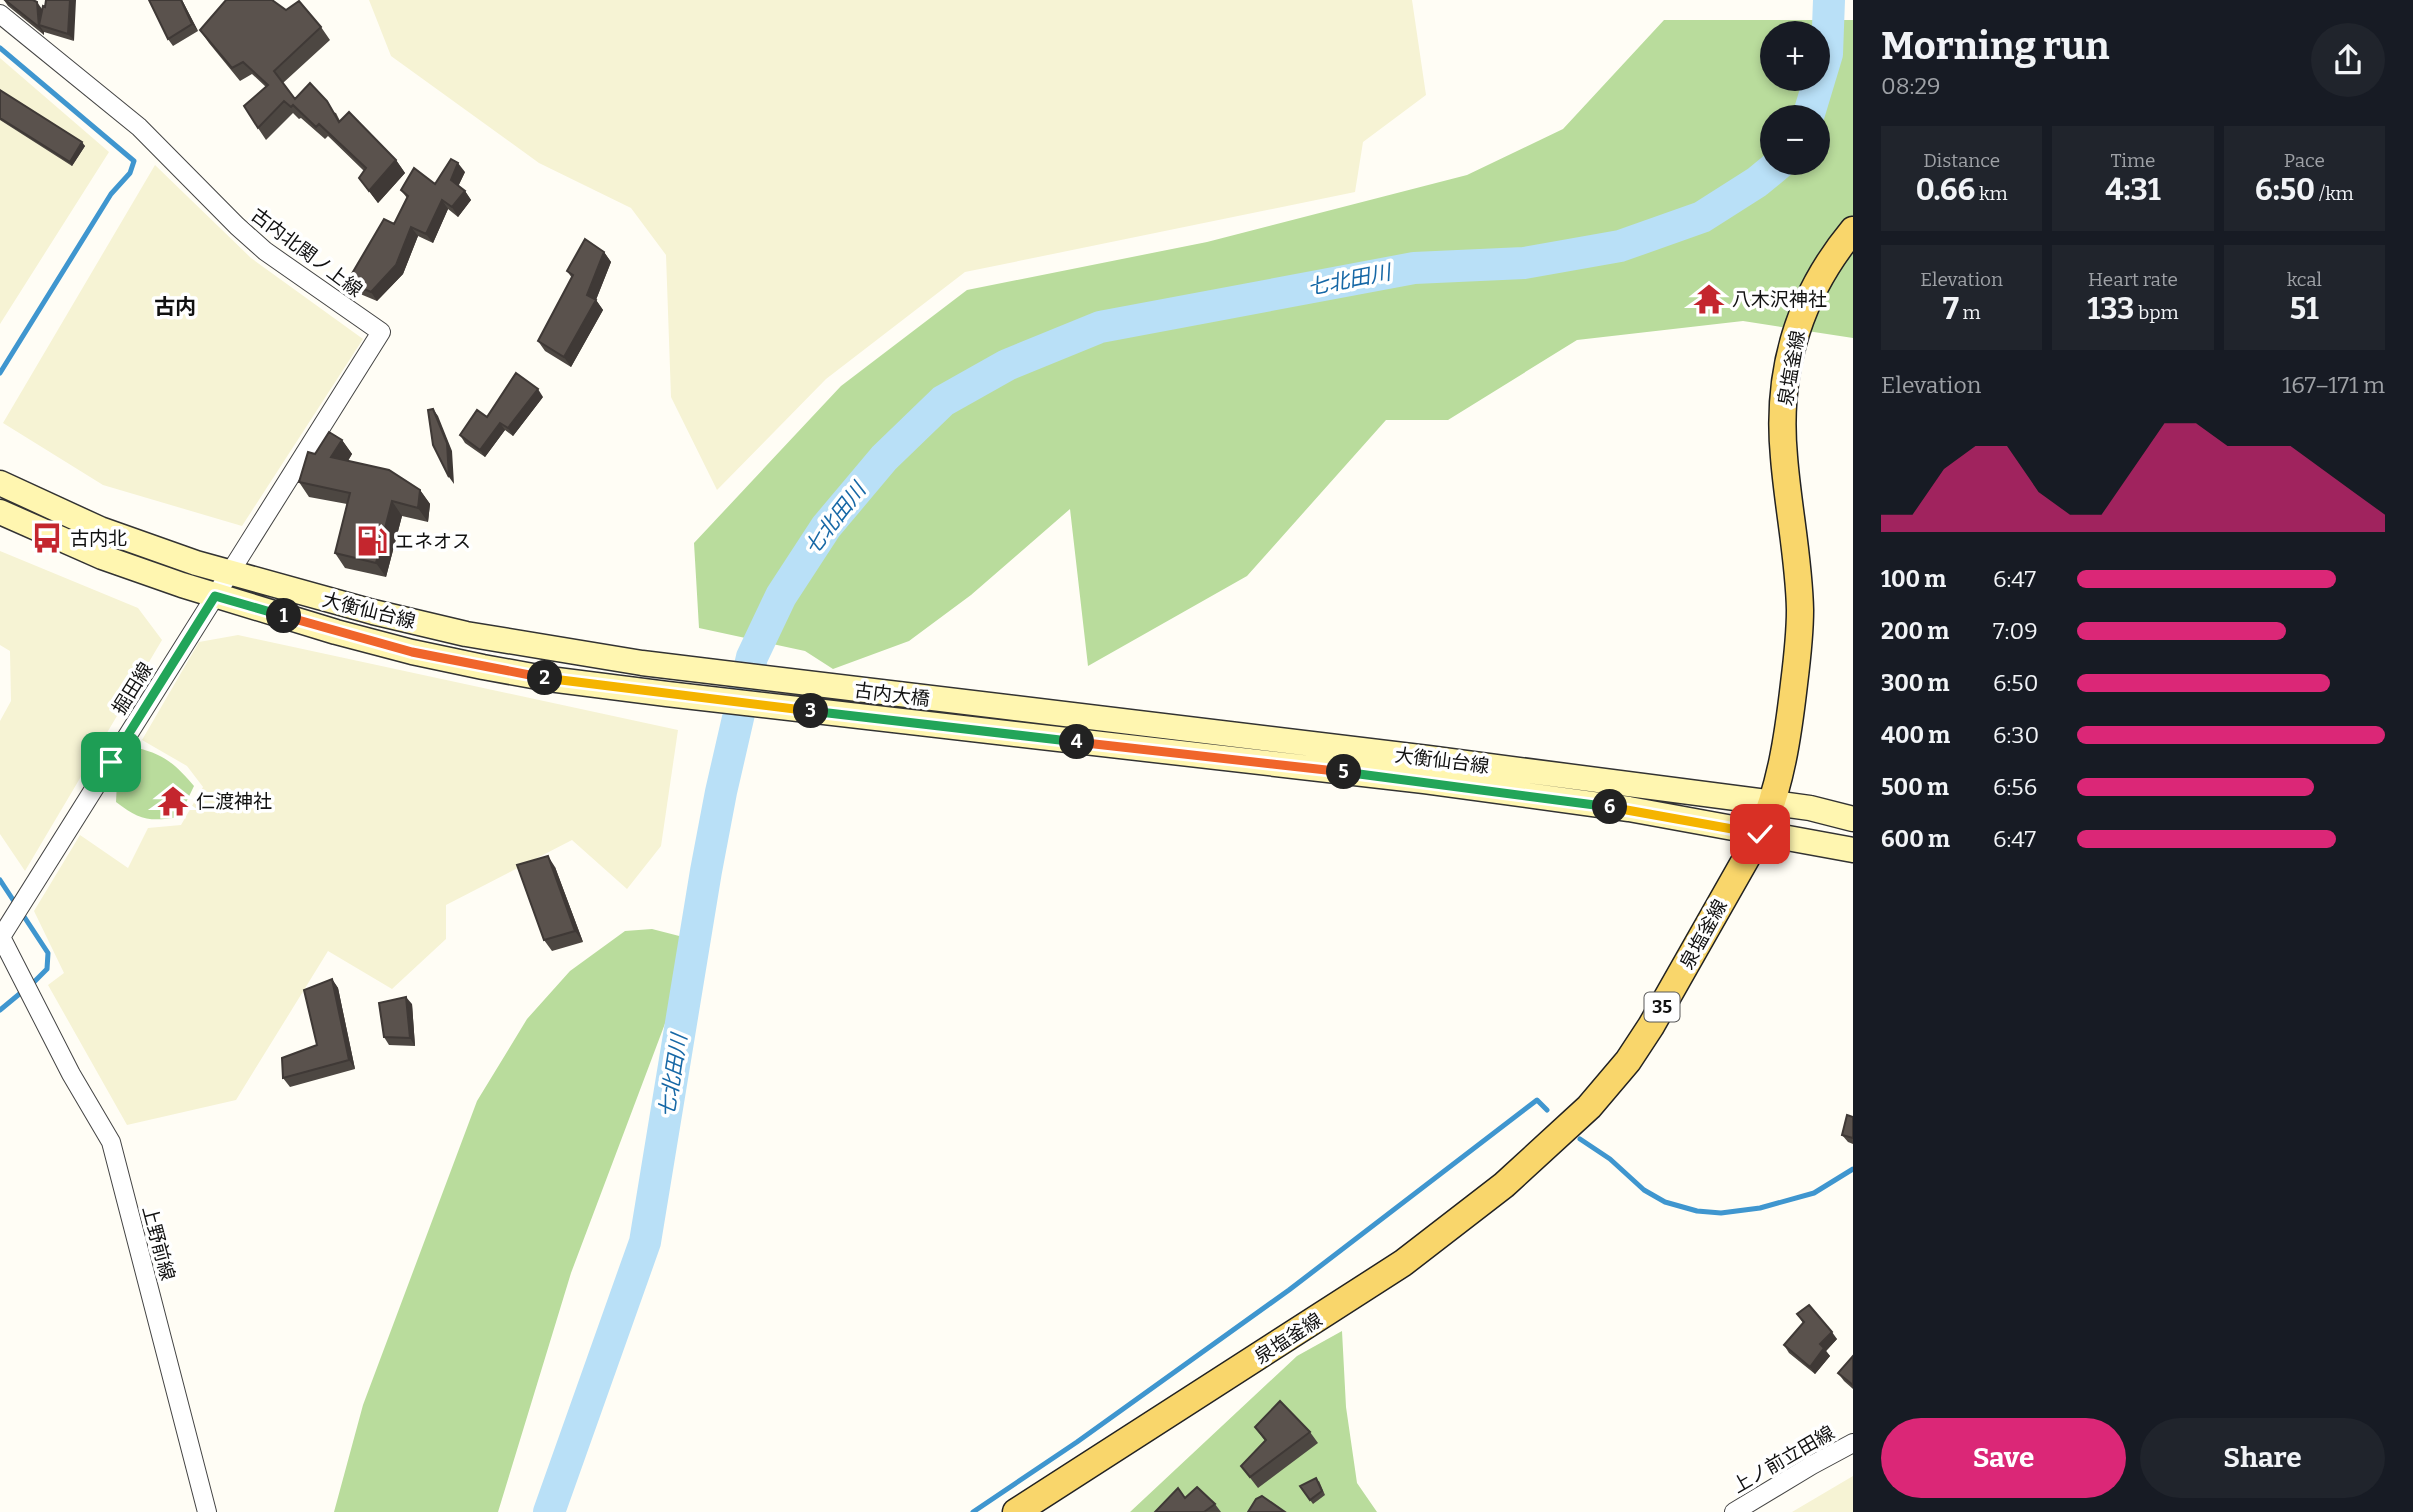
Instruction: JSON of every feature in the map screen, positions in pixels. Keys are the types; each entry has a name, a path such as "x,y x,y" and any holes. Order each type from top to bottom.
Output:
{"main road":[{"name":"泉塩釜線","path":"1016,1512 1403,1263 1448,1230 1589,1107 1629,1061 1760,834 1774,803 1784,763 1791,713 1800,611 1783,453 1783,416 1791,342 1805,305 1838,248 1853,230"},
{"name":"大衡仙台線","path":"0,483 100,530 195,563 373,612 466,634 671,667"},
{"name":"大衡仙台線","path":"0,512 102,556 215,596 336,632 424,654 549,679 667,694"},
{"path":"638,690 642,663"},
{"name":"古内大橋","path":"671,667 1029,712"},
{"name":"古内大橋","path":"667,694 1013,735"},
{"name":"大衡仙台線","path":"1029,712 1428,758 1810,808 1853,819"},
{"name":"大衡仙台線","path":"1013,735 1424,781 1629,809 1853,850"}],"street":[{"name":"古内北関ノ上線","path":"0,14 139,127 265,251 381,332 231,572"},
{"name":"掘田線","path":"1,936 231,572"},
{"name":"上野前線","path":"1,936 71,1074 111,1142 207,1512"},
{"name":"上ノ前立田線","path":"1734,1512 1853,1443"}],"shaded area":[{"path":"369,0 1412,0 1426,95 1363,142 1355,192 965,272 826,379 717,490 671,397 666,255 631,208 539,163 391,56"},
{"path":"0,58 109,152 0,324"},
{"path":"155,165 251,258 363,339 242,526 103,485 3,423"},
{"path":"0,551 138,608 162,640 25,871 0,834 0,721 11,701 10,651 0,645"},
{"path":"238,635 678,730 661,846 627,889 572,840 446,905 446,939 392,989 328,951 236,1100 127,1125 48,985 64,973 34,911 80,835 128,868 148,828 181,825 203,787 187,766 142,740 199,642"},
{"path":"1853,1476 1853,1512 1792,1512"}],"green space":[{"path":"1664,20 1853,20 1853,338 1743,321 1577,340 1448,420 1386,420 1247,576 1088,666 1070,509 971,595 909,641 833,669 805,651 699,628 694,543 841,386 967,290 1207,242 1467,175 1563,129"},
{"path":"137,748 169,761 194,786 179,817 145,818 131,813 116,802 117,782"},
{"path":"652,929 687,938 692,945 571,1273 498,1512 334,1512 363,1405 477,1101 527,1019 570,971 625,931"},
{"path":"1342,1331 1346,1407 1357,1483 1377,1512 1130,1512 1297,1356"}],"building":[{"path":"5,0 37,2 39,27"},
{"path":"46,0 70,0 68,34 39,25"},
{"path":"149,0 181,0 192,24 168,39"},
{"path":"226,0 272,0 286,10 299,1 321,27 274,71 295,99 310,83 327,101 339,122 349,112 396,160 369,191 359,178 366,168 319,124 316,127 293,105 291,107 284,101 258,128 244,106 268,85 243,62 232,68 200,30"},
{"path":"0,90 82,142 70,162 0,118"},
{"path":"451,159 458,163 451,180 465,191 452,207 442,200 426,234 411,227 396,265 371,292 347,282 384,219 394,224 408,196 401,190 414,168 435,184"},
{"path":"585,239 604,252 587,295 596,300 564,357 538,341 573,275 567,271"},
{"path":"516,373 538,389 508,428 500,423 480,450 460,435 477,410 487,417"},
{"path":"433,409 447,443 449,477 433,445 428,410"},
{"path":"329,432 342,440 331,457 389,470 420,490 418,508 392,501 376,563 335,553 350,493 299,482 308,452 315,454"},
{"path":"548,856 575,931 544,940 517,865"},
{"path":"332,979 349,1060 283,1078 282,1058 317,1045 304,990"},
{"path":"406,997 410,1038 384,1037 379,1003"},
{"path":"1847,1115 1853,1117 1853,1138 1842,1135"},
{"path":"1809,1305 1832,1332 1820,1344 1824,1348 1810,1367 1784,1345 1804,1322 1797,1314"},
{"path":"1853,1356 1853,1385 1838,1373"},
{"path":"1280,1401 1310,1432 1250,1477 1241,1466 1266,1440 1255,1427"},
{"path":"1316,1478 1322,1491 1310,1500 1300,1486"},
{"path":"1197,1487 1215,1504 1204,1512 1155,1512 1178,1488 1185,1498"},
{"path":"1262,1496 1285,1512 1248,1512 1256,1499"}],"waterway":[{"name":"七北田川","path":"1812,105 1827,54 1829,0"},
{"path":"0,48 134,161 130,173 111,194 0,373"},
{"name":"七北田川","path":"549,1512 645,1242 706,871 752,657 781,596 826,527 884,458 943,401 1007,365 1100,327 1414,268 1524,263 1620,246 1702,217 1765,175"},
{"path":"0,880 48,953 47,969 31,985"},
{"path":"0,1010 23,991"},
{"path":"973,1512 1077,1442 1289,1290 1537,1100 1547,1110"},
{"path":"1580,1139 1610,1159 1644,1190 1665,1202 1697,1211 1721,1213 1760,1208 1814,1193 1853,1169"}],"place":[{"name":"八木沢神社","path":"1709,299"},
{"name":"古内北","path":"47,538"},
{"name":"エネオス","path":"372,541"},
{"name":"仁渡神社","path":"173,801"}],"district":[{"name":"古内","path":"175,307"}],"route":[{"path":"111,762 215,596 412,652 549,679 1424,781 1629,809 1760,834"}]}
